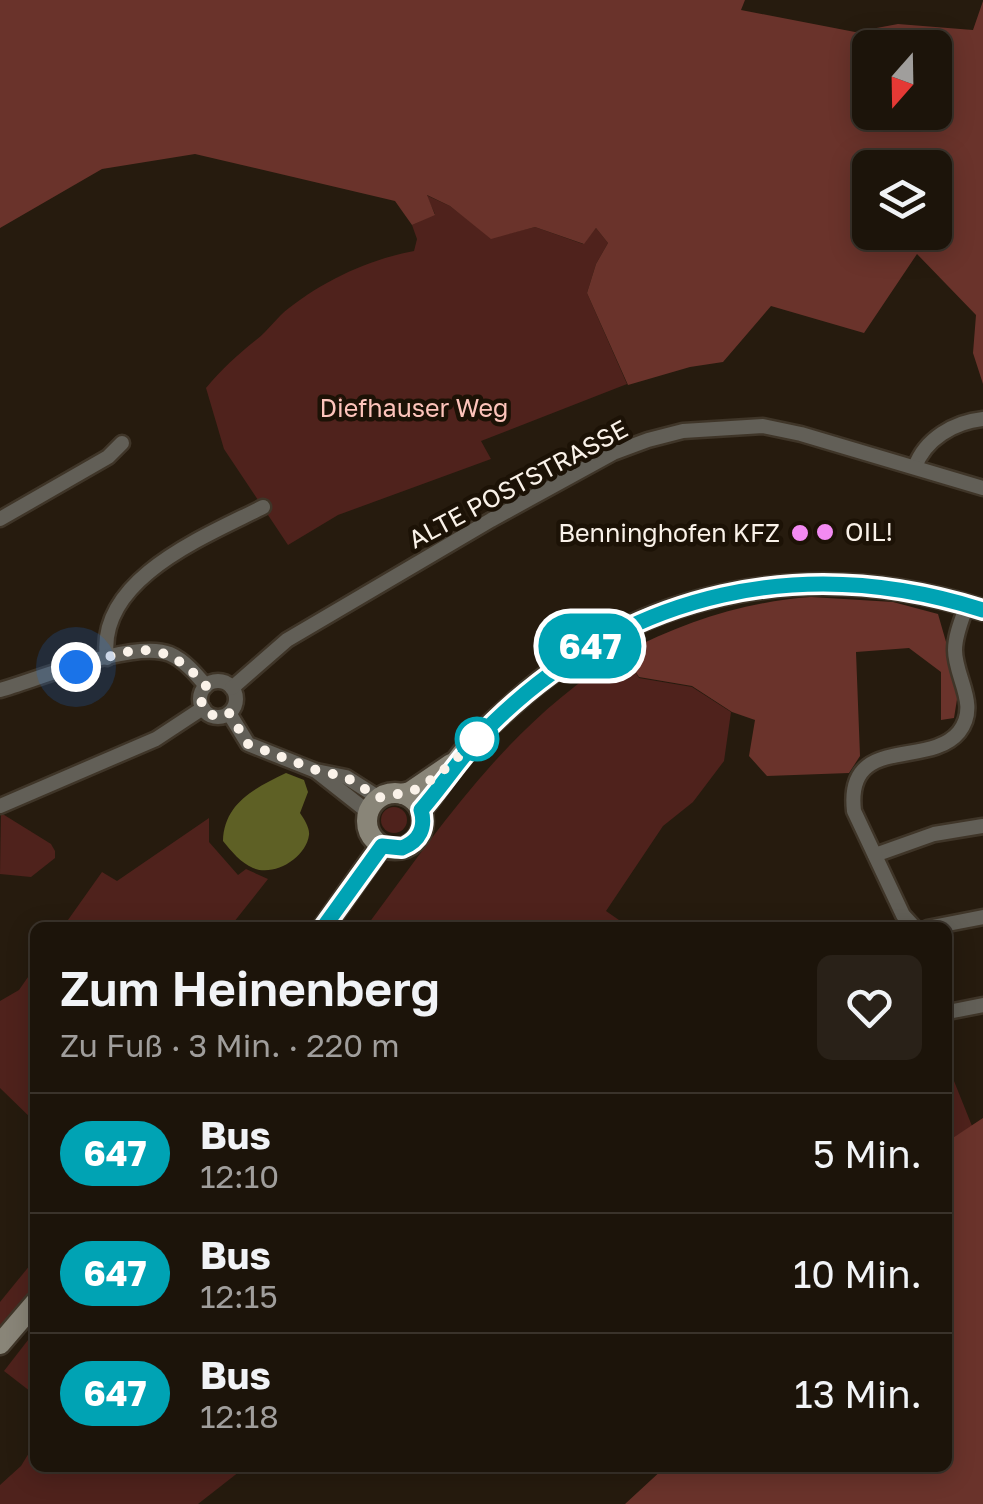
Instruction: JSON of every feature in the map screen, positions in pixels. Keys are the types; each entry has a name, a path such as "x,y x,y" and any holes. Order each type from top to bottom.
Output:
{"main road":[{"path":"402,794 421,810 422,829 415,841 398,849 382,846 369,833 373,805 391,793 410,792 456,762 515,702 573,657 616,632 689,603 777,585 830,582 898,589 975,608"},
{"path":"421,810 456,762"},
{"path":"327,922 382,846"},
{"path":"0,1344 30,1309"}],"street":[{"path":"915,467 920,452 950,428 983,419"},
{"name":"ALTE POSTSTRASSE","path":"232,688 287,640 491,520 630,445 684,431 763,426 983,488"},
{"path":"0,519 108,457 122,443"},
{"path":"106,658 111,622 134,584 168,558 262,506"},
{"path":"910,922 854,811 854,789 866,768 876,760 944,744 959,732 968,702 955,653 975,608"},
{"path":"0,690 135,651 170,654 206,686"},
{"path":"206,686 222,682 232,688 236,698 229,713"},
{"path":"206,686 200,699 203,708 212,716 229,713"},
{"path":"0,806 156,739 203,708"},
{"path":"229,713 248,744 346,777 373,805"},
{"path":"875,855 934,834 983,826"},
{"path":"952,923 983,917"},
{"path":"952,1011 983,1005"}],"green space":[{"name":"Diefhauser Weg","path":"426,195 450,206 491,238 535,227 583,244 596,228 608,243 587,293 627,384 481,441 491,459 338,515 288,545 224,449 206,388 303,298 365,265 414,251 417,239 412,225 435,214"},
{"path":"623,653 639,678 692,687 731,712 724,761 693,802 663,826 606,911 622,922 370,922 481,777 545,711"},
{"path":"394,807 404,810 404,830 394,833 384,830 381,820 384,810"},
{"path":"1,813 51,844 55,851 55,858 31,877 0,874"},
{"path":"209,818 209,842 238,875 246,869 268,879 234,922 67,922 102,872 117,881"},
{"path":"30,974 30,1117 0,1088 0,1001 19,990"},
{"path":"952,1076 972,1126 952,1138"},
{"path":"30,1265 30,1297 0,1332 0,1302"},
{"path":"30,1337 30,1391 4,1371"},
{"path":"30,1451 30,1472 239,1472 198,1504 0,1504 0,1485 21,1466"}],"shaded area":[{"path":"0,0 745,0 741,10 852,31 852,130 952,130 952,30 866,30 898,24 973,30 983,1 983,384 973,353 976,315 917,254 864,333 771,306 723,362 628,385 587,293 608,243 596,228 584,244 535,227 491,239 450,206 427,195 435,215 412,225 395,201 195,154 102,169 0,228"},
{"path":"811,597 893,602 938,614 959,687 954,718 941,720 941,672 909,648 856,652 860,756 849,773 767,776 749,756 755,720 732,712 692,686 639,677 623,653 714,615"},
{"path":"286,773 304,780 308,792 300,813 309,829 307,843 288,864 270,870 253,868 223,841 229,816 243,798"},
{"path":"983,1118 983,1504 625,1504 660,1472 952,1472 952,1138"}],"bus line":[{"name":"647","path":"327,922 382,846 402,848 418,837 423,821 421,810 480,735 553,672 616,632 689,603 792,583 876,586 983,610"}],"place":[{"name":"OIL!","path":"825,532"},
{"name":"Benninghofen KFZ","path":"800,533"}],"route":[{"path":"76,667 135,651 170,654 206,686 200,699 207,713 218,717 229,713 248,744 346,777 379,798 410,792 456,762 480,735 477,739"}]}
